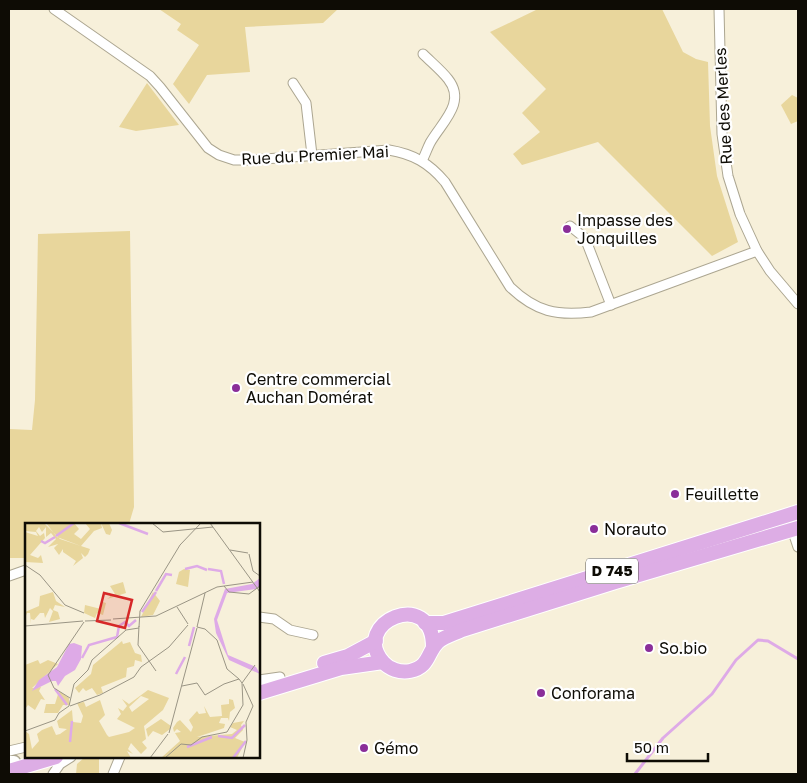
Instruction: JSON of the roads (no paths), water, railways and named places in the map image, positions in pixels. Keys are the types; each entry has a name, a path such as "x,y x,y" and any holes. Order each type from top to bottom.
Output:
{"main road":[{"name":"D 745","path":"425,623 444,623 793,514"},
{"name":"D 745","path":"433,647 440,640 462,630 615,582 795,529"},
{"path":"398,615 414,616 425,623 433,638 433,647 424,664 413,670 402,671 395,670 383,662 379,656 376,641 382,625 398,615"},
{"path":"260,684 348,656 376,641"},
{"path":"260,694 341,668 383,662"},
{"path":"10,762 27,758"},
{"path":"10,762 47,758"}],"street":[{"name":"Rue du Premier Mai","path":"54,9 150,76 208,148 219,155 234,160 252,160 389,150 403,152 422,161 433,168 445,182 510,287 523,299 552,313 591,312 757,251"},
{"name":"Rue des Merles","path":"719,9 722,134 724,160 728,176 740,214 757,251 770,271 798,304"},
{"path":"422,161 430,143 449,117 455,100 454,89 448,79 423,54"},
{"path":"293,83 306,103 312,155"},
{"path":"570,226 585,238 611,305"},
{"path":"793,514 798,548"},
{"path":"9,576 25,570"},
{"path":"260,617 274,619 290,630 314,635"},
{"path":"260,680 280,677"},
{"path":"10,762 25,748"},
{"path":"53,774 60,764 69,758"},
{"path":"113,774 120,758"}],"waterway":[{"path":"635,774 663,738 712,694 736,660 758,640 768,641 798,659"}],"place":[{"name":"Impasse des Jonquilles","path":"567,229"},
{"name":"Centre commercial Auchan Domérat","path":"236,388"},
{"name":"Feuillette","path":"675,494"},
{"name":"Norauto","path":"594,529"},
{"name":"So.bio","path":"649,648"},
{"name":"Conforama","path":"541,693"},
{"name":"Gémo","path":"364,748"}]}
